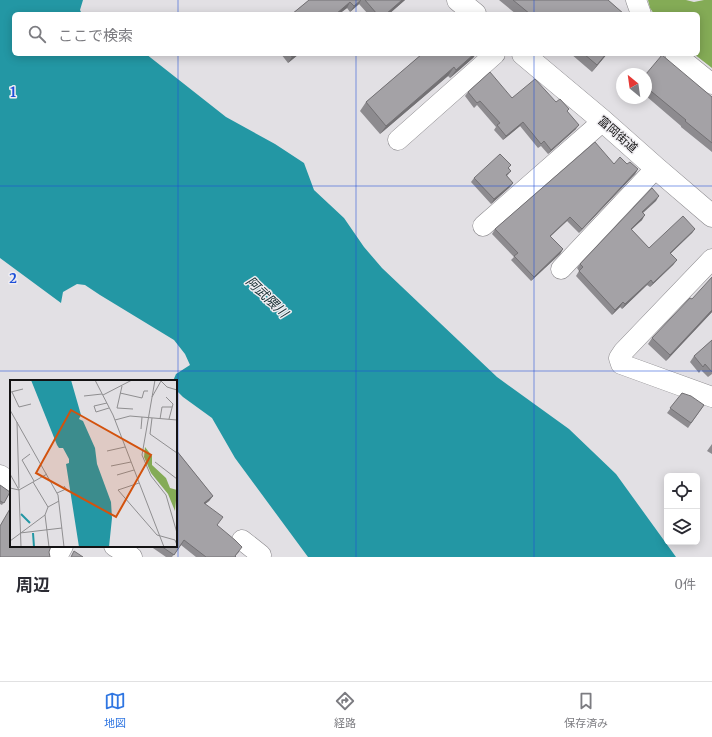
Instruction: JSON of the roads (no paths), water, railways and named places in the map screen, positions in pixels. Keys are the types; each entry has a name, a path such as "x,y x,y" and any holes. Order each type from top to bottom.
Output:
{"street":[{"path":"458,0 473,12"},
{"path":"636,0 640,12"},
{"path":"398,140 493,56"},
{"name":"富岡街道","path":"525,56 712,216"},
{"path":"677,56 712,84"},
{"path":"483,226 603,121"},
{"path":"561,269 656,168"},
{"path":"712,259 619,358 621,364 712,397"},
{"path":"0,475 10,481"},
{"path":"242,540 261,555 259,557"},
{"path":"57,557 62,547"},
{"path":"116,547 132,557"}],"water":[{"name":"阿武隈川","path":"0,0 83,0 80,10 81,12 12,12 12,56 149,56 226,117 275,144 304,163 314,190 344,218 364,247 382,268 497,377 569,429 616,474 664,540 664,545 667,545 676,557 308,557 235,458 212,418 177,391 177,380 173,380 176,374 190,365 185,354 174,340 85,285 77,284 63,292 61,303 0,258"}]}
